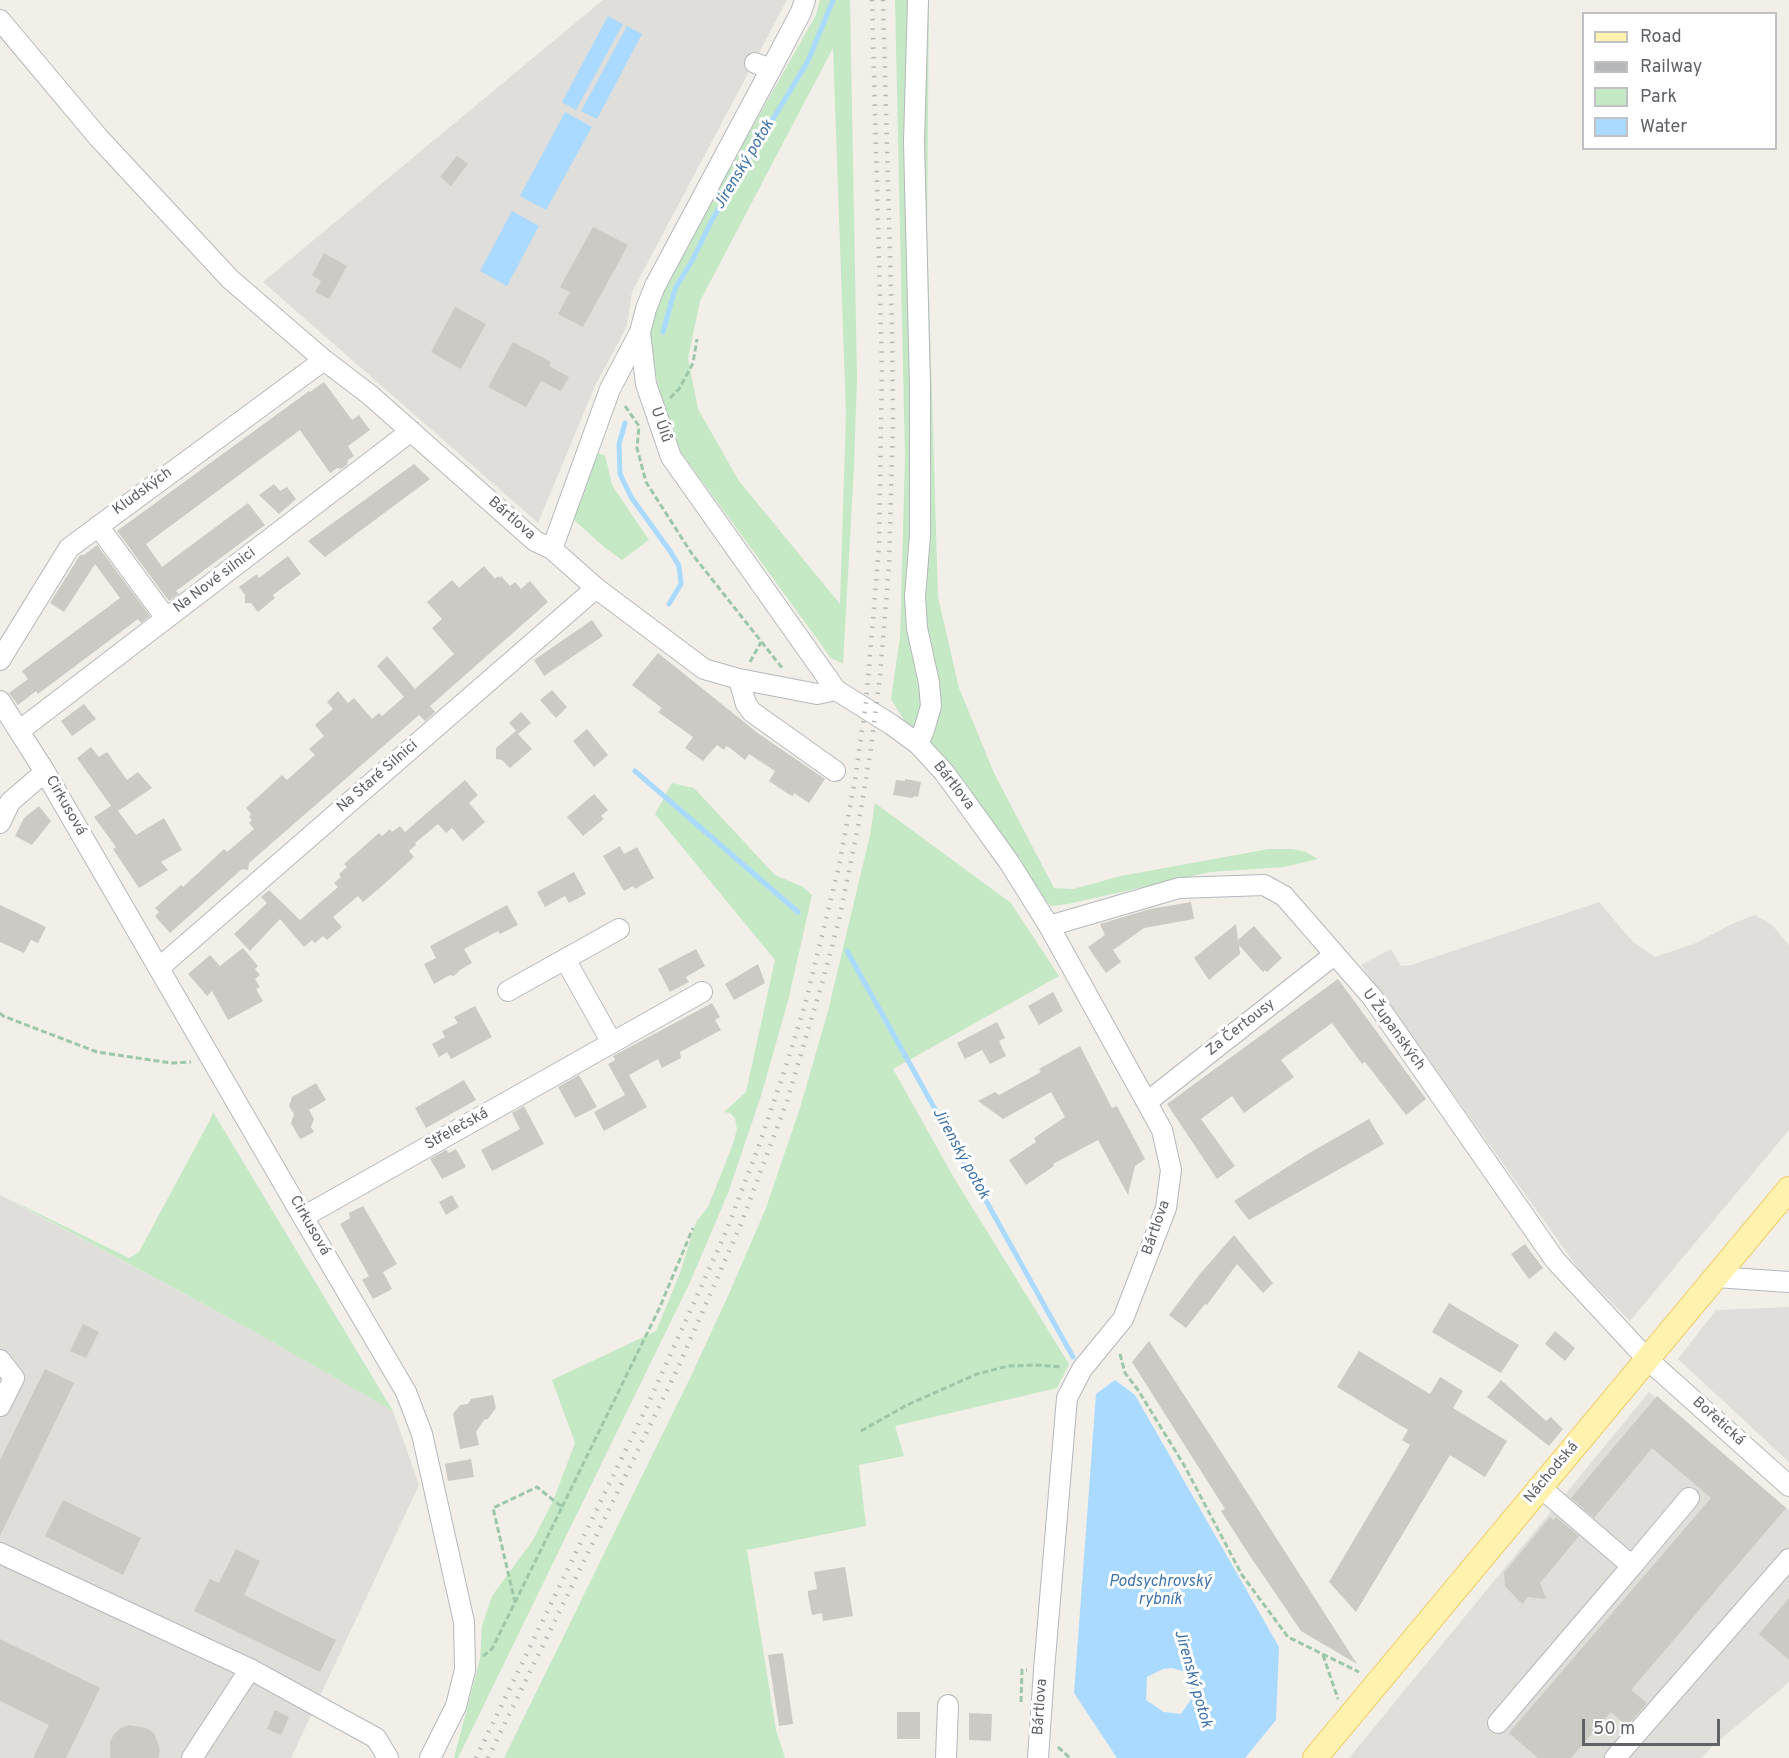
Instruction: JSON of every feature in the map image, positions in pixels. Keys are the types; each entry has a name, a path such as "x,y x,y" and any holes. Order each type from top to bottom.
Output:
{"main road":[{"name":"Náchodská","path":"1315,1758 1789,1189"}],"street":[{"path":"552,549 610,389 640,332 655,286 763,66 801,12 805,0"},
{"path":"918,0 914,142 920,387 920,535 915,597 917,628 929,683 931,706 918,744"},
{"name":"Bártlova","path":"0,20 99,137 230,279 324,360 370,395 535,541 552,549 596,588 704,669 739,679 817,694 840,693 918,744 943,771 967,803 1009,862 1049,926 1162,1130 1171,1170 1166,1208 1123,1319 1082,1369 1067,1398 1038,1758"},
{"name":"U Úlů","path":"640,332 646,384 671,457 840,693"},
{"name":"Kludských","path":"0,660 69,548 324,360"},
{"name":"Na Nové silnici","path":"19,731 411,431"},
{"path":"98,526 166,618"},
{"name":"Na Staré Silnici","path":"160,967 596,588"},
{"path":"739,679 746,704 752,712 835,771"},
{"path":"0,701 19,731"},
{"name":"Cirkusová","path":"19,731 160,967 406,1392 422,1434 464,1622 465,1670 456,1706 430,1758"},
{"path":"0,823 10,802 45,772"},
{"name":"U Županských","path":"1049,926 1179,888 1264,885 1284,896 1372,997 1555,1260 1647,1359"},
{"path":"508,991 619,928"},
{"name":"Za Čertousy","path":"1147,1102 1334,955"},
{"path":"565,959 612,1043"},
{"name":"Střelečská","path":"303,1217 702,992"},
{"path":"1716,1277 1789,1282"},
{"name":"Bořetická","path":"1647,1359 1789,1486"},
{"path":"0,1360 14,1378 0,1406"},
{"path":"1540,1487 1632,1566"},
{"path":"1498,1723 1689,1498"},
{"path":"0,1553 250,1669 376,1738 388,1758"},
{"path":"1615,1758 1789,1559"},
{"path":"192,1758 250,1669"},
{"path":"946,1758 948,1705"}],"path":[{"path":"656,412 679,389 693,363 697,339"},
{"path":"610,389 639,426 638,448 646,482 692,554 786,673 782,687"},
{"path":"750,662 761,641"},
{"path":"0,1013 97,1052 171,1063 213,1060"},
{"path":"465,1670 492,1649 659,1309 693,1228"},
{"path":"1125,1347 1119,1355 1125,1373 1184,1465 1242,1575 1288,1637 1363,1675"},
{"path":"861,1431 907,1405 977,1374 1017,1365 1082,1369"},
{"path":"515,1602 493,1508 537,1487 562,1507"},
{"path":"1323,1655 1339,1704"}],"shaded area":[{"path":"603,0 787,0 632,292 627,326 595,386 538,523 263,282"},
{"path":"1599,902 1633,942 1655,957 1696,943 1755,915 1773,926 1789,945 1789,1130 1630,1321 1580,1271 1361,965 1391,949 1401,966 1411,965"},
{"path":"0,1195 246,1327 393,1411 419,1485 291,1758 0,1758"},
{"path":"1789,1307 1789,1462 1678,1359 1716,1310"},
{"path":"1649,1392 1789,1510 1789,1681 1786,1685 1701,1758 1349,1758"}],"green space":[{"path":"820,0 850,0 857,378 843,664 831,658 681,452 662,402 652,358 649,322 663,285 816,15","holes":["833,48 846,414 840,604 739,481 698,409 688,358 700,301"]},
{"path":"895,0 929,0 927,228 938,597 959,688 994,773 1054,888 1073,889 1121,876 1269,849 1292,849 1306,852 1318,859 1284,867 1210,872 1051,906 1035,890 912,733 891,699 900,637 905,459"},
{"path":"596,453 605,455 612,485 649,540 622,560 572,518"},
{"path":"672,783 694,788 775,875 803,887 812,895 788,1001 761,1096 728,1193 691,1280 458,1758 454,1758 480,1659 482,1626 492,1596 533,1540 553,1501 575,1443 552,1380 656,1331 680,1273 696,1222 708,1207 733,1144 737,1129 735,1118 730,1113 724,1112 746,1092 775,960 655,814"},
{"path":"875,803 1011,903 1059,976 893,1069 954,1178 1069,1364 1057,1388 895,1426 904,1456 859,1465 866,1526 747,1550 776,1730 785,1758 504,1758 691,1376 766,1208 800,1108 828,1011 870,835"},
{"path":"213,1112 393,1411 246,1327 5,1197 129,1258 139,1252"}],"water":[{"path":"608,16 623,24 576,110 562,102"},
{"path":"627,26 642,34 597,119 581,111"},
{"path":"565,112 592,127 546,210 520,196"},
{"path":"512,211 539,226 507,286 480,271"},
{"name":"Podsychrovský rybník","path":"1115,1380 1135,1395 1279,1647 1276,1720 1245,1758 1117,1758 1074,1693 1096,1394","holes":["1172,1668 1196,1675 1201,1685 1181,1714 1164,1712 1146,1700 1147,1677 1163,1669"]}],"building":[{"path":"457,156 468,164 451,186 440,177"},
{"path":"593,227 628,245 583,327 558,314 570,292 560,287"},
{"path":"324,253 347,266 329,299 315,292 321,281 312,275"},
{"path":"455,307 486,324 461,369 431,352"},
{"path":"513,342 551,362 549,366 569,377 561,391 541,381 526,407 488,387"},
{"path":"324,382 352,420 359,415 370,430 348,446 354,456 348,460 347,465 330,473 300,430 146,544 162,567 248,503 265,525 176,591 179,594 169,601 117,531"},
{"path":"414,464 430,479 325,557 308,541"},
{"path":"274,484 280,491 287,487 296,499 279,514 259,495"},
{"path":"97,545 150,616 141,623 138,619 38,694 36,691 18,705 9,693 28,679 22,671 120,598 95,564 64,612 50,603 80,555 84,555"},
{"path":"288,556 301,574 273,595 275,598 258,612 251,603 245,603 245,595 239,587 257,574 259,578"},
{"path":"484,566 495,579 501,576 510,586 515,582 521,589 530,581 548,602 430,706 435,712 425,721 419,715 249,863 248,870 242,869 170,933 155,916 159,912 155,908 181,885 183,887 224,849 227,852 254,829 249,823 252,820 249,817 251,814 246,808 282,775 287,780 315,755 309,749 324,736 315,725 333,709 327,702 338,691 348,703 354,698 372,719 379,713 382,716 404,697 377,666 387,656 415,689 454,654 432,628 442,619 427,602 452,580 459,588"},
{"path":"592,620 603,636 544,676 534,660"},
{"path":"658,653 759,734 825,779 809,803 794,793 793,796 790,795 769,781 775,771 749,754 745,760 730,748 726,746 724,750 717,745 703,761 685,748 693,737 658,712 662,708 632,685"},
{"path":"552,690 567,707 556,718 540,700"},
{"path":"84,704 96,719 72,736 61,721"},
{"path":"521,712 531,723 518,734 532,749 510,768 502,760 496,759 496,748 517,732 509,723"},
{"path":"587,729 608,755 594,767 573,741"},
{"path":"91,747 99,757 107,752 127,780 138,772 152,788 118,811 136,835 164,818 182,850 161,862 168,870 139,888 113,849 116,847 94,817 111,806 77,758"},
{"path":"905,779 921,782 918,797 893,795 896,780 905,781"},
{"path":"465,780 478,795 469,803 485,822 463,841 452,828 446,833 438,824 415,843 416,845 409,851 414,857 382,886 363,902 358,896 333,917 342,927 327,940 323,936 315,943 312,940 304,947 280,919 250,951 234,934 267,903 261,897 269,890 300,920 338,887 334,883 347,867 344,864 379,833 382,836 390,829 392,832 400,826 405,832"},
{"path":"594,794 608,810 601,816 604,819 583,836 567,817"},
{"path":"39,806 51,821 32,845 15,836 24,818"},
{"path":"620,846 624,854 637,847 654,878 635,889 633,886 624,891 603,856"},
{"path":"574,872 586,894 569,903 565,896 545,907 537,892"},
{"path":"1191,902 1194,919 1144,928 1113,950 1121,962 1106,973 1088,947 1105,935 1100,924 1150,909"},
{"path":"0,905 46,927 38,943 31,940 24,953 0,942"},
{"path":"507,905 518,925 500,934 498,931 464,949 472,963 454,976 450,975 434,984 424,964 436,958 430,946"},
{"path":"1236,924 1238,940 1254,926 1282,958 1267,972 1265,970 1263,972 1239,945 1240,954 1209,980 1194,958"},
{"path":"243,948 258,966 255,969 260,975 255,979 260,987 256,989 263,1001 228,1020 212,991 207,996 188,974 210,955 220,966"},
{"path":"696,949 705,966 686,977 689,982 670,992 658,969"},
{"path":"758,964 765,983 734,1000 725,984"},
{"path":"1338,979 1426,1099 1406,1115 1365,1062 1362,1064 1332,1023 1281,1060 1294,1077 1244,1113 1232,1096 1201,1119 1235,1166 1217,1179 1167,1104"},
{"path":"1053,992 1063,1011 1039,1025 1028,1006"},
{"path":"712,1003 720,1017 715,1020 721,1030 680,1052 681,1058 662,1068 658,1059 629,1075 647,1107 604,1131 594,1112 625,1095 608,1064 615,1060 613,1056"},
{"path":"475,1006 492,1037 451,1059 447,1052 439,1057 432,1044 445,1037 442,1031 458,1023 454,1017"},
{"path":"997,1022 1005,1038 999,1041 1006,1056 990,1064 982,1050 965,1059 957,1043"},
{"path":"1080,1046 1112,1108 1117,1106 1145,1159 1135,1166 1128,1195 1098,1140 1053,1164 1054,1166 1026,1185 1009,1160 1036,1142 1034,1138 1065,1117 1051,1092 1003,1119 978,1101 995,1092 999,1095 1041,1072 1039,1069"},
{"path":"579,1075 597,1107 575,1118 558,1087"},
{"path":"464,1080 476,1100 426,1128 415,1108"},
{"path":"316,1083 326,1100 309,1110 314,1119 311,1127 314,1132 300,1139 291,1123 294,1114 289,1106 292,1097"},
{"path":"524,1106 544,1144 492,1171 481,1150 520,1129 512,1113"},
{"path":"1369,1119 1384,1144 1249,1220 1234,1201 1311,1152"},
{"path":"456,1149 466,1167 442,1179 430,1159 446,1150 449,1153"},
{"path":"452,1195 459,1207 446,1215 439,1202"},
{"path":"363,1206 397,1264 383,1272 392,1289 373,1299 362,1280 369,1276 340,1224 350,1218 349,1213"},
{"path":"1234,1235 1273,1283 1263,1293 1237,1264 1207,1305 1205,1304 1186,1328 1169,1315 1199,1275"},
{"path":"1525,1244 1543,1268 1529,1279 1511,1254"},
{"path":"1449,1303 1519,1345 1501,1373 1432,1332"},
{"path":"83,1324 99,1332 86,1358 70,1351"},
{"path":"1555,1331 1575,1348 1565,1361 1545,1344"},
{"path":"1149,1341 1357,1664 1301,1631 1248,1553 1221,1511 1225,1509 1132,1362"},
{"path":"1359,1351 1430,1394 1440,1377 1463,1391 1453,1408 1507,1441 1485,1477 1450,1455 1356,1612 1329,1582 1410,1445 1402,1440 1408,1430 1337,1387"},
{"path":"45,1369 74,1383 0,1536 0,1460"},
{"path":"1501,1380 1546,1421 1551,1417 1563,1429 1549,1446 1487,1397"},
{"path":"493,1395 496,1408 476,1432 479,1445 460,1449 453,1414 460,1405 468,1404 471,1399"},
{"path":"1657,1396 1786,1508 1631,1690 1647,1703 1627,1726 1611,1712 1571,1758 1538,1758 1509,1733 1711,1498 1652,1448 1594,1518 1571,1498"},
{"path":"471,1459 474,1477 448,1481 445,1464"},
{"path":"63,1500 141,1538 123,1575 45,1536"},
{"path":"1550,1517 1553,1520 1556,1517 1579,1536 1540,1583 1546,1599 1528,1597 1522,1604 1505,1586 1504,1573"},
{"path":"236,1549 260,1561 244,1595 336,1640 320,1672 194,1611 210,1579 219,1583"},
{"path":"845,1567 853,1616 823,1621 822,1613 812,1615 808,1595 808,1591 817,1589 814,1572"},
{"path":"1789,1598 1789,1660 1759,1634"},
{"path":"0,1639 100,1688 66,1758 33,1758 49,1725 0,1701"},
{"path":"783,1653 793,1724 779,1726 768,1655"},
{"path":"275,1710 289,1717 281,1735 267,1729"},
{"path":"897,1712 920,1712 920,1739 897,1739"},
{"path":"969,1713 992,1714 991,1741 969,1740"},
{"path":"129,1725 146,1728 154,1733 160,1750 158,1758 110,1758 110,1742 114,1734"}],"waterway":[{"name":"Jirenský potok","path":"663,332 675,289 712,220 808,61 833,0"},
{"name":"Jirenský potok","path":"625,423 619,444 620,474 631,497 679,566 681,584 669,604"},
{"name":"Jirenský potok","path":"635,771 798,912"},
{"name":"Jirenský potok","path":"847,951 1073,1357"},
{"name":"Jirenský potok","path":"1188,1668 1197,1699"}],"railway":[{"path":"476,1758 649,1402 725,1234 757,1151 805,1005 839,866 855,780 866,702 879,547 882,369 872,0"},
{"path":"488,1758 676,1372 741,1224 787,1101 839,920 871,748 880,676 889,566 893,423 892,328 883,0"}]}
